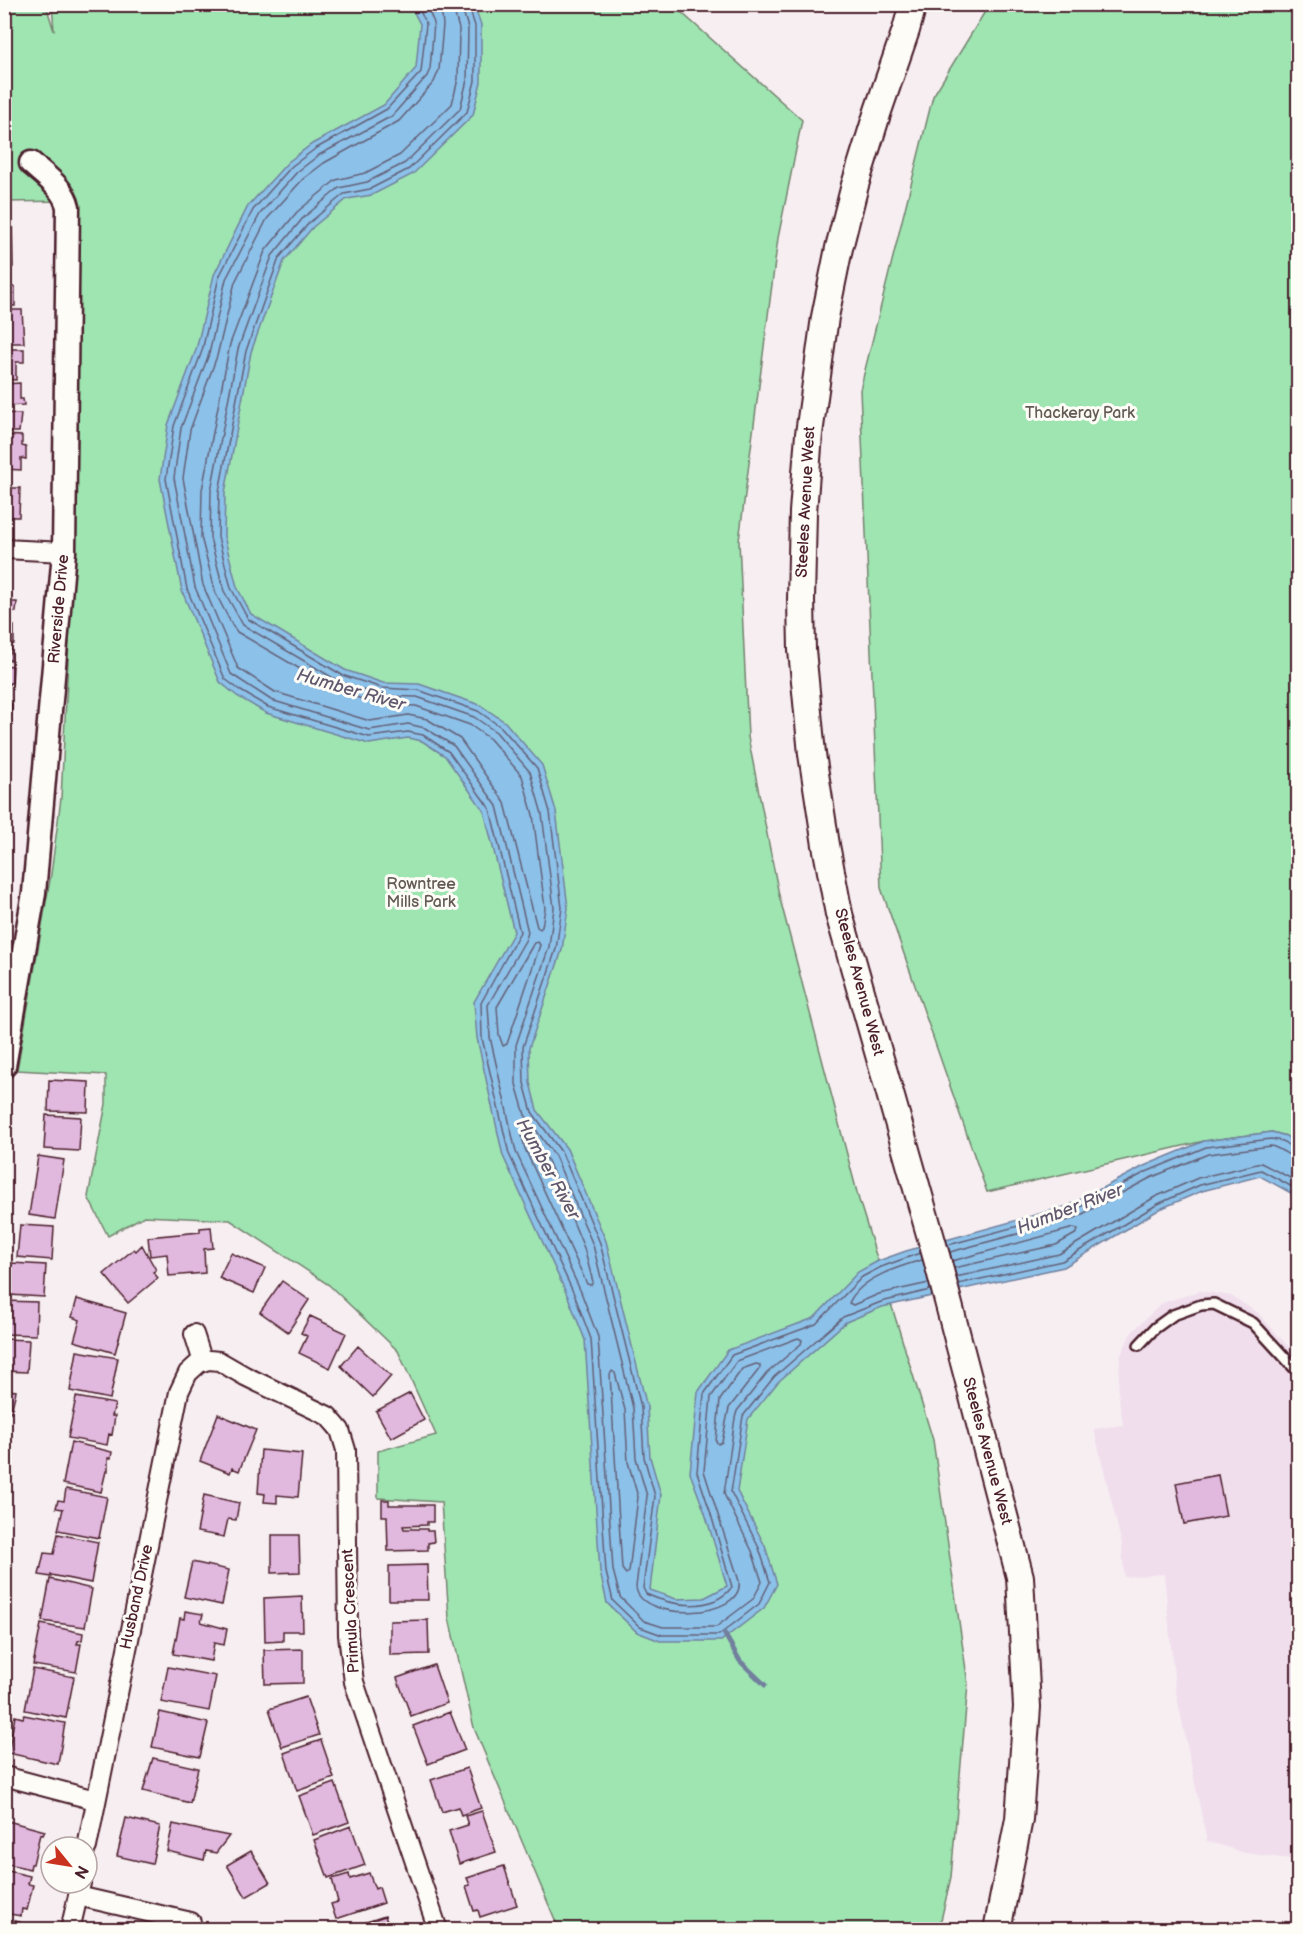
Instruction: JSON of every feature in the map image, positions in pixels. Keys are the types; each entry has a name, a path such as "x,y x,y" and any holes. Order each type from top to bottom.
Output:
{"main road":[{"name":"Steeles Avenue West","path":"913,4 865,152 835,267 816,371 802,512 802,650 812,754 839,914 937,1259 1020,1576 1028,1707 1019,1819 997,1929"},
{"name":"Steeles Avenue West","path":"906,30 925,4"}],"street":[{"name":"Riverside Drive","path":"5,1057 34,893 64,552 68,207 66,197 61,190 31,163"},
{"path":"4,549 64,552"},
{"path":"194,1334 206,1361"},
{"name":"Husband Drive","path":"89,1835 179,1392 188,1373 206,1361"},
{"name":"Primula Crescent","path":"206,1361 219,1361 328,1416 340,1430 346,1450 348,1635 354,1682 438,1929"},
{"path":"4,1776 95,1800"},
{"path":"70,1929 78,1895"},
{"path":"96,1895 191,1922"}],"lane":[{"path":"1139,1346 1155,1328 1173,1315 1201,1305 1214,1304 1253,1323 1299,1372"}],"shaded area":[{"path":"1200,1291 1231,1296 1257,1312 1298,1357 1298,1860 1245,1853 1207,1841 1175,1687 1164,1574 1124,1577 1122,1545 1094,1429 1123,1425 1118,1392 1120,1357 1131,1333 1162,1303"}],"green space":[{"name":"Rowntree Mills Park","path":"4,5 46,5 54,31 52,5 673,5 802,120 778,238 739,541 748,737 779,895 859,1200 933,1440 968,1684 951,1877 939,1929 559,1929 474,1728 449,1618 441,1502 378,1498 378,1451 436,1435 398,1351 329,1285 230,1220 144,1216 108,1236 88,1197 106,1104 106,1075 17,1070 51,874 61,798 74,542 67,201 5,202"},
{"name":"Thackeray Park","path":"989,5 1298,5 1298,1146 1286,1136 1272,1132 1204,1141 987,1192 881,888 860,390 933,96"}],"water":[{"name":"Humber River","path":"410,5 474,5 481,25 481,82 473,115 413,174 372,195 347,199 313,227 284,261 251,352 225,493 224,536 237,587 251,614 345,670 383,683 419,684 480,705 505,722 542,765 556,811 568,908 562,950 529,1048 530,1083 537,1110 567,1149 606,1241 647,1407 650,1457 661,1495 650,1590 676,1599 704,1598 727,1586 705,1513 690,1473 698,1392 728,1350 814,1318 858,1272 878,1261 906,1251 1068,1206 1144,1166 1204,1141 1272,1132 1286,1136 1298,1146 1298,1197 1260,1176 1202,1191 1160,1209 1064,1267 882,1307 846,1322 778,1382 748,1419 737,1491 765,1546 777,1584 764,1608 721,1641 660,1641 637,1632 607,1603 600,1572 585,1340 568,1297 503,1156 477,1038 474,1002 514,932 484,811 445,756 422,741 408,738 369,744 266,713 237,696 220,682 182,591 160,479 168,425 196,350 214,275 248,206 288,162 312,144 384,105 416,68 420,24"}],"building":[{"path":"4,221 12,221 13,267 4,267"},
{"path":"4,286 15,287 15,306 4,306"},
{"path":"4,310 22,310 24,343 8,343 4,340"},
{"path":"4,349 24,349 24,362 16,362 16,380 4,379"},
{"path":"20,383 20,399 23,399 24,405 4,406 4,384"},
{"path":"4,413 21,414 19,432 4,432"},
{"path":"4,435 22,436 22,446 26,447 26,459 21,458 21,470 4,469"},
{"path":"4,488 20,488 19,517 4,517"},
{"path":"4,592 11,593 11,602 17,602 16,612 11,612 10,623 4,622"},
{"path":"4,626 14,626 11,660 4,660"},
{"path":"4,665 13,666 12,683 9,683 9,698 4,698"},
{"path":"4,704 12,704 7,737 4,736"},
{"path":"4,742 10,742 6,774 4,774"},
{"path":"49,1080 89,1082 88,1112 48,1111"},
{"path":"46,1115 81,1117 79,1151 44,1149"},
{"path":"38,1156 64,1160 55,1219 29,1215"},
{"path":"20,1225 54,1227 52,1260 17,1257"},
{"path":"211,1227 213,1248 204,1249 205,1273 169,1276 167,1254 150,1256 148,1237 200,1232 200,1228"},
{"path":"142,1245 156,1270 153,1272 158,1278 128,1303 104,1274"},
{"path":"231,1253 265,1268 254,1293 219,1278"},
{"path":"11,1263 46,1265 44,1297 9,1295"},
{"path":"282,1281 309,1300 288,1332 260,1312"},
{"path":"77,1299 126,1313 115,1353 74,1341 80,1320 72,1317"},
{"path":"4,1301 37,1302 36,1335 4,1334"},
{"path":"310,1316 346,1333 330,1368 299,1353 307,1336 301,1333"},
{"path":"4,1339 29,1340 27,1372 4,1371"},
{"path":"358,1346 391,1376 373,1397 341,1366"},
{"path":"77,1351 118,1358 110,1399 70,1391"},
{"path":"4,1381 10,1382 9,1390 16,1391 4,1428"},
{"path":"410,1393 424,1420 391,1438 376,1411"},
{"path":"76,1397 115,1404 112,1416 115,1416 112,1435 109,1434 107,1445 68,1438"},
{"path":"218,1414 256,1430 239,1471 232,1468 230,1473 200,1461"},
{"path":"71,1442 112,1452 111,1458 108,1458 108,1471 106,1471 101,1492 63,1484"},
{"path":"261,1450 302,1454 298,1497 277,1495 277,1503 264,1502 265,1494 258,1493"},
{"path":"1218,1475 1226,1516 1184,1524 1176,1483"},
{"path":"66,1489 107,1497 99,1538 58,1530 63,1509 56,1508 58,1500 64,1501"},
{"path":"204,1495 239,1503 236,1520 228,1519 224,1537 197,1532"},
{"path":"382,1500 389,1500 389,1505 433,1505 433,1522 427,1522 427,1525 403,1526 404,1529 433,1531 434,1542 428,1543 428,1550 388,1551 387,1516 382,1516"},
{"path":"58,1534 98,1542 91,1583 51,1575 51,1577 39,1575 44,1553 54,1554"},
{"path":"272,1535 299,1535 300,1572 272,1573"},
{"path":"192,1562 229,1570 222,1605 184,1597"},
{"path":"427,1565 428,1600 389,1600 389,1566"},
{"path":"50,1579 92,1589 85,1627 42,1621"},
{"path":"302,1596 303,1631 283,1631 283,1641 265,1642 264,1598"},
{"path":"185,1611 203,1614 201,1622 227,1629 224,1645 214,1643 211,1661 173,1654 180,1618 184,1619"},
{"path":"428,1620 429,1654 390,1655 390,1621"},
{"path":"41,1624 83,1633 82,1640 77,1644 81,1644 76,1672 33,1665"},
{"path":"303,1649 303,1683 265,1684 264,1650"},
{"path":"434,1665 447,1703 411,1716 397,1678"},
{"path":"168,1667 216,1676 209,1711 161,1702"},
{"path":"33,1669 74,1677 66,1718 25,1710"},
{"path":"306,1697 319,1735 282,1747 269,1709"},
{"path":"160,1712 208,1723 200,1757 152,1747"},
{"path":"450,1712 465,1750 428,1764 413,1726"},
{"path":"24,1715 65,1723 58,1764 8,1753 15,1716 23,1718"},
{"path":"321,1740 334,1778 297,1791 284,1753"},
{"path":"153,1758 198,1768 190,1803 143,1791"},
{"path":"467,1768 481,1808 461,1815 458,1807 442,1812 431,1780"},
{"path":"335,1783 349,1822 313,1835 299,1796"},
{"path":"482,1811 496,1852 459,1864 449,1831 468,1825 465,1816"},
{"path":"126,1818 160,1826 152,1864 117,1856"},
{"path":"4,1820 45,1831 43,1835 39,1835 30,1869 4,1863"},
{"path":"173,1824 229,1836 216,1853 206,1851 204,1860 167,1851"},
{"path":"351,1826 365,1865 328,1878 314,1840"},
{"path":"251,1851 270,1883 246,1897 227,1865"},
{"path":"504,1866 517,1905 480,1917 478,1910 474,1911 466,1886 470,1885 467,1878"},
{"path":"4,1870 30,1876 28,1884 33,1885 27,1910 22,1909 21,1916 4,1913"},
{"path":"369,1873 375,1889 379,1887 384,1903 336,1919 331,1904 338,1902 332,1879 349,1874 350,1879"},
{"path":"385,1916 390,1930 349,1930 348,1928"},
{"path":"4,1919 20,1922 19,1930 4,1930"},
{"path":"525,1923 526,1930 486,1930 486,1928"}],"waterway":[{"path":"724,1633 740,1661 765,1685"}]}
